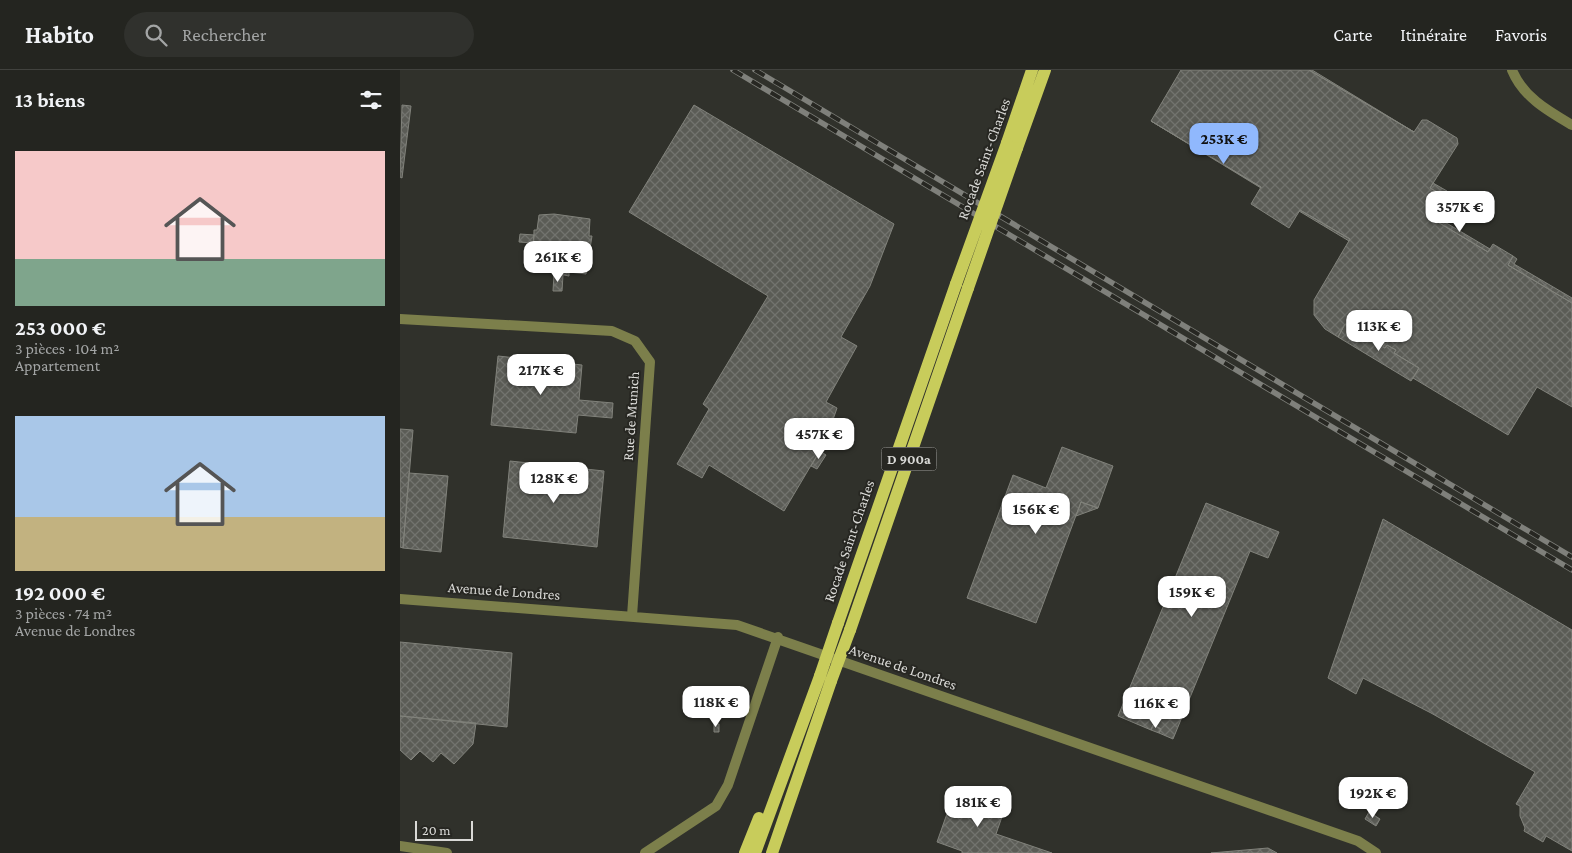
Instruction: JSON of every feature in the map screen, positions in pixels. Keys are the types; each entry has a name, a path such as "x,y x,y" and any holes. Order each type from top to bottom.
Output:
{"main road":[{"name":"Rocade Saint-Charles","path":"1012,146 1032,70"},
{"name":"Rocade Saint-Charles","path":"772,853 826,678 838,623 1012,146 1045,70"},
{"name":"Rocade Saint-Charles","path":"755,853 803,720 850,630 962,286"},
{"path":"744,853 803,720"}],"street":[{"path":"1512,70 1517,82 1539,105 1572,125"},
{"name":"Rue de Munich","path":"400,319 612,331 634,341 650,362 632,616"},
{"name":"Avenue de Londres","path":"400,599 737,625 1358,841 1376,853"},
{"path":"645,853 716,806 728,785 778,638"},
{"path":"400,846 447,853"}],"building":[{"path":"1181,70 1309,70 1414,132 1422,120 1427,120 1457,138 1458,144 1430,188 1444,196 1431,218 1488,252 1493,244 1513,256 1508,265 1572,303 1572,407 1537,387 1508,435 1413,378 1419,368 1394,353 1396,350 1387,345 1385,348 1383,347 1385,343 1375,337 1373,341 1345,324 1338,337 1325,329 1314,315 1314,300 1350,239 1300,210 1289,228 1251,204 1261,187 1151,121"},
{"path":"1309,70 1312,70 1414,132"},
{"path":"402,105 411,106 402,178 400,177"},
{"path":"694,105 894,224 870,286 841,337 857,346 826,402 837,408 826,440 784,511 709,465 702,478 677,464 709,409 703,404 768,296 629,212"},
{"path":"1151,121 1261,187 1261,188"},
{"path":"1433,183 1447,191 1444,196 1430,188"},
{"path":"1299,211 1350,239 1349,241"},
{"path":"554,214 590,219 589,236 592,236 586,274 569,272 569,276 533,269 534,230 537,230 539,215"},
{"path":"1433,215 1490,249 1488,252 1431,218"},
{"path":"520,234 534,235 533,243 519,242"},
{"path":"1513,256 1517,259 1514,264 1572,298 1572,303 1508,265"},
{"path":"554,274 563,275 562,291 553,291"},
{"path":"1345,324 1373,341 1375,337 1385,343 1383,347 1385,348 1387,345 1396,350 1394,353 1419,368 1411,381 1338,337"},
{"path":"498,356 582,365 579,400 613,403 612,418 578,415 576,433 491,425"},
{"path":"400,429 413,430 403,548 400,547"},
{"path":"1062,447 1113,466 1098,508 1081,502 1036,623 967,598 1013,475 1046,488"},
{"path":"820,451 826,455 817,469 811,466"},
{"path":"510,461 604,471 597,547 503,537"},
{"path":"409,473 448,476 441,552 403,548"},
{"path":"1081,502 1098,508 1076,516"},
{"path":"1206,503 1279,532 1268,558 1250,551 1173,739 1159,733 1161,729 1153,725 1151,730 1118,716"},
{"path":"1383,519 1572,630 1572,851 1546,836 1543,842 1524,831 1525,828 1520,816 1520,806 1516,804 1535,772 1431,713 1363,678 1356,694 1328,678"},
{"path":"400,642 512,653 507,727 400,716"},
{"path":"400,716 476,723 473,744 454,764 441,753 433,762 420,751 411,760 400,750"},
{"path":"714,724 719,724 719,732 714,732"},
{"path":"1153,725 1161,729 1159,733 1151,730"},
{"path":"955,791 1005,808 996,834 1052,853 962,853 962,851 937,842"},
{"path":"1369,812 1380,819 1376,826 1365,819"},
{"path":"1268,848 1277,853 1211,853"}],"railway":[{"path":"733,70 1572,570"},
{"path":"755,70 1572,557"}]}
